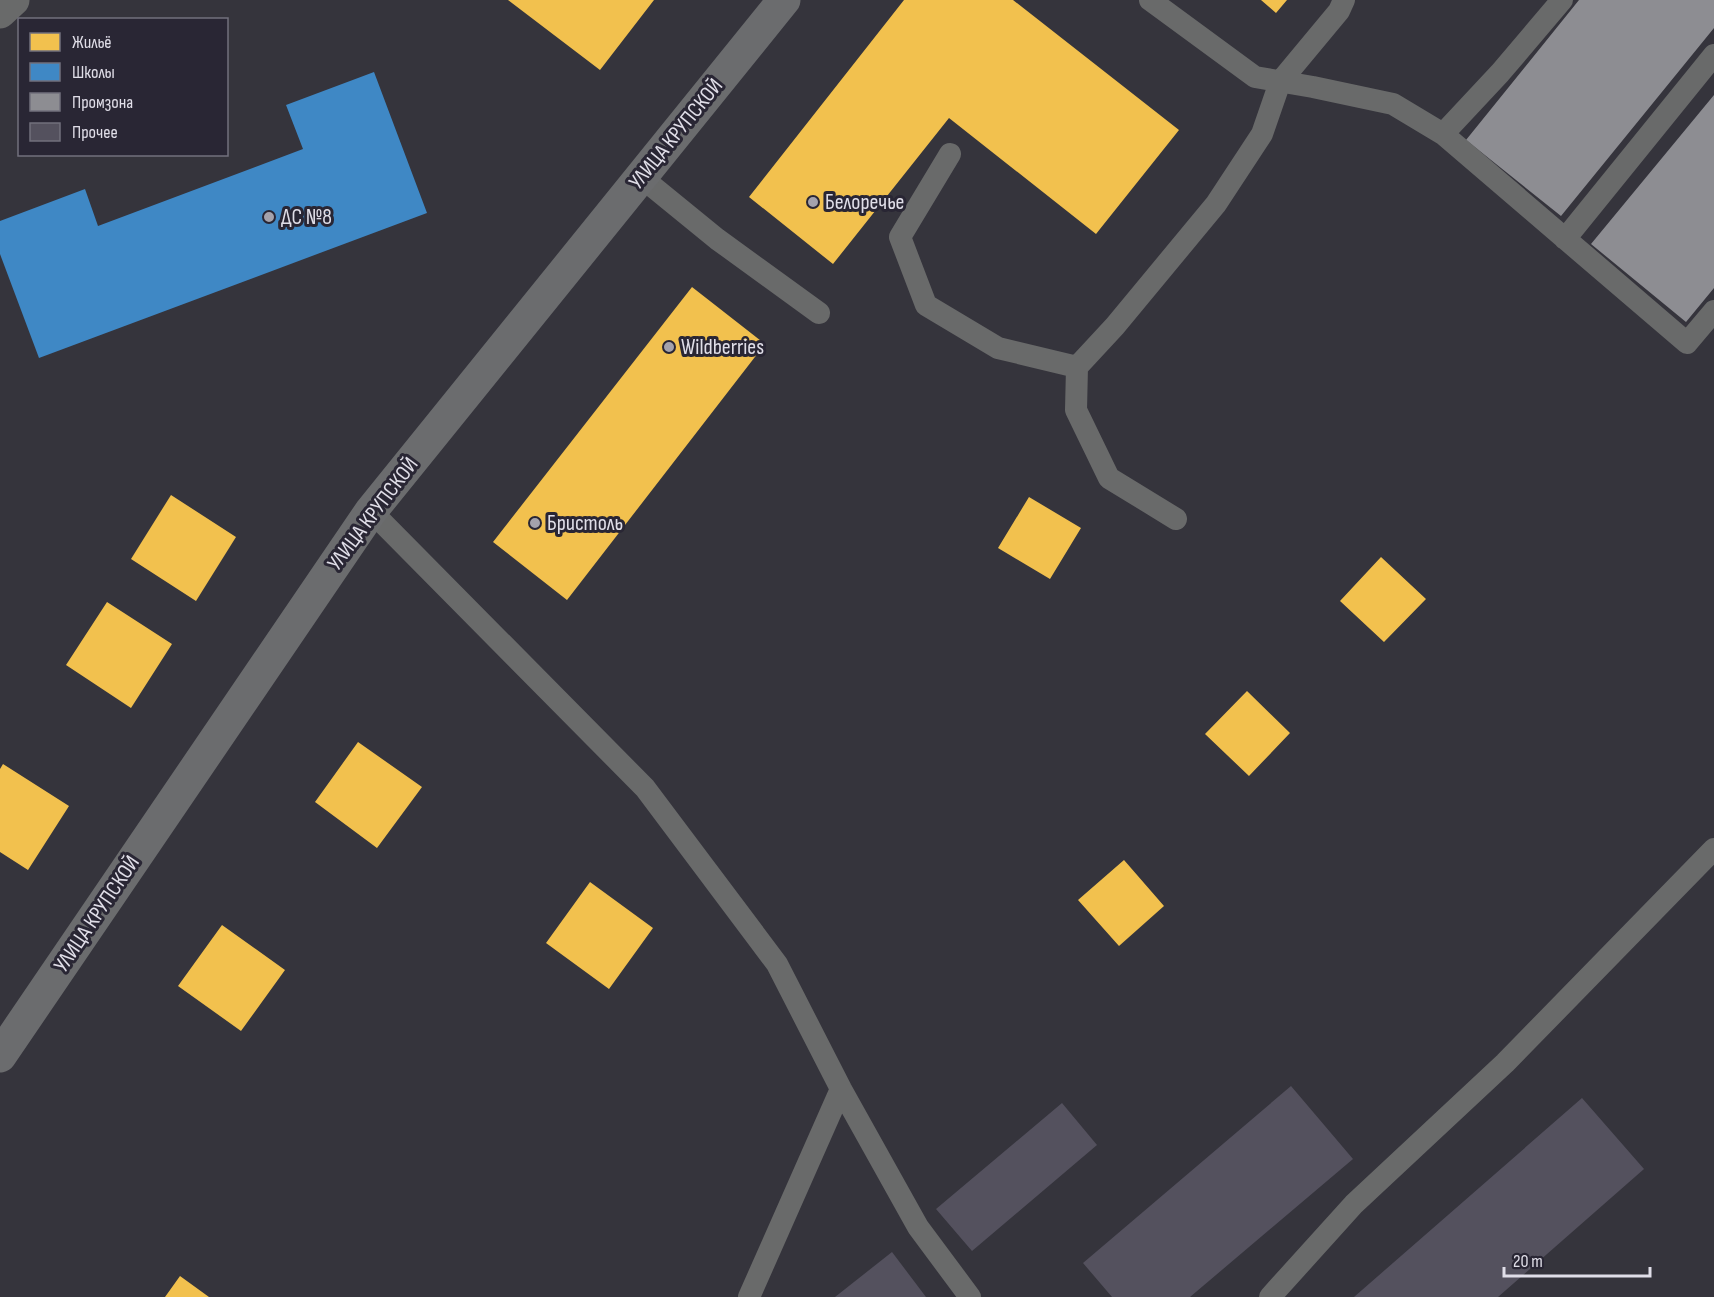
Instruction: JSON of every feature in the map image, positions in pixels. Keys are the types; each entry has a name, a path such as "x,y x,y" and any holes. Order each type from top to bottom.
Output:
{"street":[{"path":"0,12 13,0"},
{"name":"УЛИЦА КРУПСКОЙ","path":"0,1056 371,511 784,0"}],"lane":[{"path":"1150,0 1255,77 1393,104 1443,134 1687,343 1714,311"},
{"path":"1176,519 1109,477 1076,410 1077,367 1115,326 1140,292 1216,204 1262,134 1280,82 1340,11 1344,0"},
{"path":"1443,134 1500,73 1562,0"},
{"path":"1565,239 1714,55"},
{"path":"950,154 900,237 926,305 998,348 1077,367"},
{"path":"641,177 717,239 819,313"},
{"path":"371,511 645,788 777,964 841,1089 918,1227 970,1297"},
{"path":"1270,1297 1354,1204 1505,1063 1714,849"},
{"path":"748,1297 841,1089"}],"building: Жильё":[{"path":"508,0 654,0 600,70"},
{"path":"904,0 1013,0 1179,130 1096,234 949,118 833,264 749,197"},
{"path":"1261,0 1287,0 1276,13"},
{"path":"692,287 765,344 567,600 493,542"},
{"path":"171,495 236,537 196,601 131,559"},
{"path":"1029,497 1081,528 1050,579 998,548"},
{"path":"1381,557 1426,599 1384,642 1340,601"},
{"path":"107,602 172,644 131,708 66,665"},
{"path":"1247,691 1290,733 1249,776 1205,734"},
{"path":"358,742 422,787 377,848 315,802"},
{"path":"3,764 69,806 28,870 0,852 0,769"},
{"path":"1124,860 1164,906 1119,946 1078,900"},
{"path":"590,882 653,928 609,989 546,943"},
{"path":"222,925 285,970 241,1031 178,986"},
{"path":"180,1276 209,1297 165,1297"}],"building: Школы":[{"name":"ДС №8","path":"374,72 427,213 39,358 0,254 0,221 85,189 98,226 303,149 286,105"}],"building: Промзона":[{"path":"1579,0 1714,0 1714,28 1561,216 1466,140"},
{"path":"1714,95 1714,288 1686,322 1591,244"}],"building: Прочее":[{"path":"1291,1086 1353,1159 1190,1297 1112,1297 1083,1263"},
{"path":"1582,1098 1644,1169 1498,1297 1354,1297"},
{"path":"1062,1103 1097,1145 972,1251 936,1209"},
{"path":"892,1252 926,1297 835,1297"}],"place":[{"name":"Белоречье","path":"813,202"},
{"name":"ДС №8","path":"269,217"},
{"name":"Wildberries","path":"669,347"},
{"name":"Бристоль","path":"535,523"}]}
